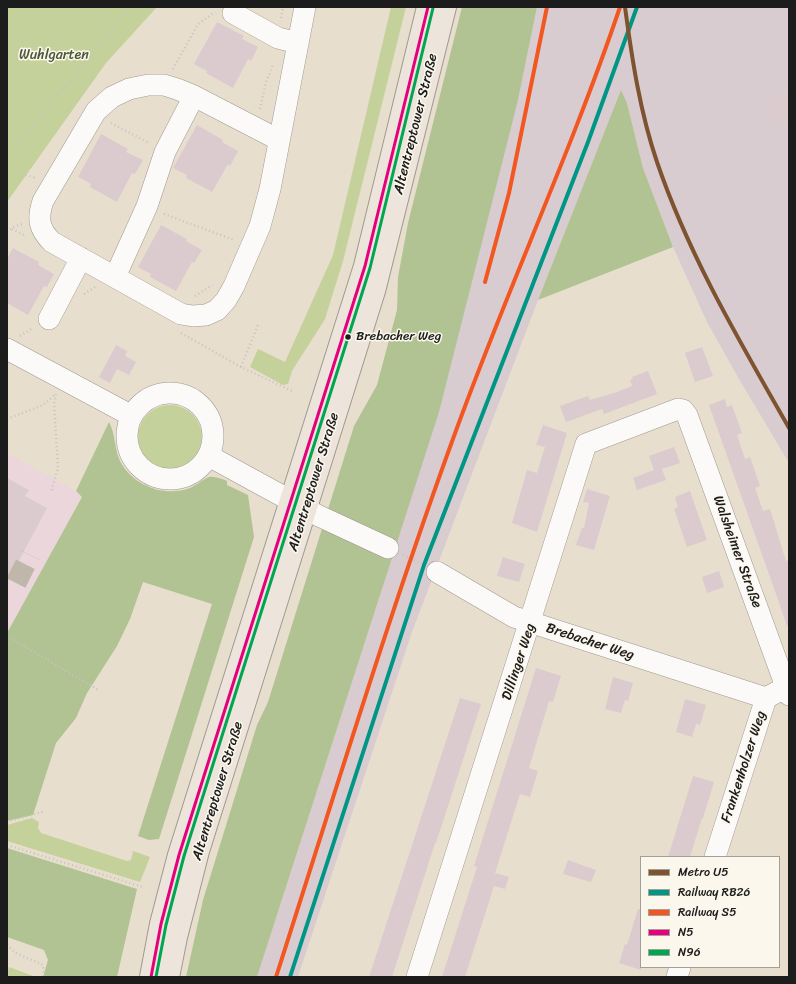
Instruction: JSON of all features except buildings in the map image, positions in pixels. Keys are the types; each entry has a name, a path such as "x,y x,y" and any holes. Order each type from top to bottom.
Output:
{"main road":[{"name":"Altentreptower Straße","path":"168,977 176,937 198,851 298,505 364,266 428,7"},
{"name":"Altentreptower Straße","path":"151,977 161,924 179,855 298,505 378,277 445,7"}],"street":[{"path":"279,140 194,96 164,85 148,85 129,89 112,97 94,114 43,201 39,213 39,224 44,234 52,242 178,312 193,316 206,315 217,310 226,300 234,286 260,226 270,189 279,140 288,40 305,7"},
{"path":"224,12 288,40"},
{"path":"114,277 147,206 166,152 194,96"},
{"path":"49,319 81,258"},
{"path":"7,349 132,416"},
{"path":"168,392 183,395 197,402 207,413 213,427 213,442 209,456 200,467 190,475 176,479 163,479 150,475 139,467 131,455 127,442 127,429 132,416 141,404 154,396 168,392"},
{"name":"Dillinger Weg","path":"418,977 531,623 586,444 678,409 683,410"},
{"name":"Walsheimer Straße","path":"683,410 687,414 788,692"},
{"path":"209,456 298,505 388,548"},
{"name":"Brebacher Weg","path":"437,572 514,617 766,698"},
{"name":"Frankenholzer Weg","path":"715,856 766,698 788,692"}],"path":[{"path":"7,158 130,7"},
{"path":"256,128 266,82 288,40 283,7"},
{"path":"164,85 198,24 224,12"},
{"path":"94,114 166,152"},
{"path":"7,168 52,185"},
{"path":"147,206 234,240"},
{"path":"231,246 236,236"},
{"path":"216,280 202,293 184,302 169,327 241,367 292,391"},
{"path":"241,367 258,325"},
{"path":"7,419 43,405 56,394 54,404 58,468 51,492"},
{"path":"388,548 437,572"},
{"path":"7,636 100,691"},
{"path":"7,822 45,811"},
{"path":"7,845 143,887"},
{"path":"7,945 16,953 43,964 44,977"}],"shaded area":[{"path":"537,7 789,7 789,463 707,322 673,247 643,168 627,103 621,91 538,300 412,632 298,977 257,977 377,604 518,100"},
{"path":"7,453 76,491 82,496 7,633"}],"green space":[{"name":"Wuhlgarten","path":"7,7 157,7 106,63 7,202"},
{"path":"391,7 406,7 343,261 325,319 292,371 288,384 283,385 250,367 258,349 285,362 333,255"},
{"path":"462,7 537,7 518,100 439,412 257,977 186,977 203,900 257,725 268,702 354,426 377,385 397,310 398,277 408,223"},
{"path":"621,90 627,103 643,168 673,247 538,300"},
{"path":"170,405 182,407 193,414 200,425 202,437 200,449 193,460 182,467 170,469 158,467 147,460 140,449 138,437 140,425 147,414 158,407"},
{"path":"109,422 121,463 134,478 142,484 151,488 171,491 190,488 204,479 214,477 227,481 227,485 248,495 254,537 159,839 149,840 138,836 212,604 143,582 130,619 117,646 87,693 76,718 56,743 33,815 7,821 7,633 82,497 76,491"},
{"path":"32,818 39,822 38,828 41,833 127,861 131,860 133,851 150,857 140,882 7,841 7,825"},
{"path":"7,848 137,889 117,977 43,977 48,960 44,950 7,937"},
{"path":"9,967 36,977 11,977 7,975"}],"tunnel":[{"path":"16,583 30,555"}],"metro line":[{"name":"U5","path":"625,7 641,105 651,143 670,197 700,265 734,331 789,428"}],"rail line":[{"name":"S5","path":"485,282 509,193 547,7"},
{"name":"S5","path":"276,977 366,696 436,486 481,365 602,59 620,7"},
{"name":"RB26","path":"290,977 424,565 588,142 637,7"}],"transit line":[{"name":"N5","path":"151,977 161,924 179,855 365,266 428,7"},
{"name":"N96","path":"156,977 166,925 184,856 370,268 433,8"}],"place":[{"name":"Brebacher Weg","path":"348,337"}]}
